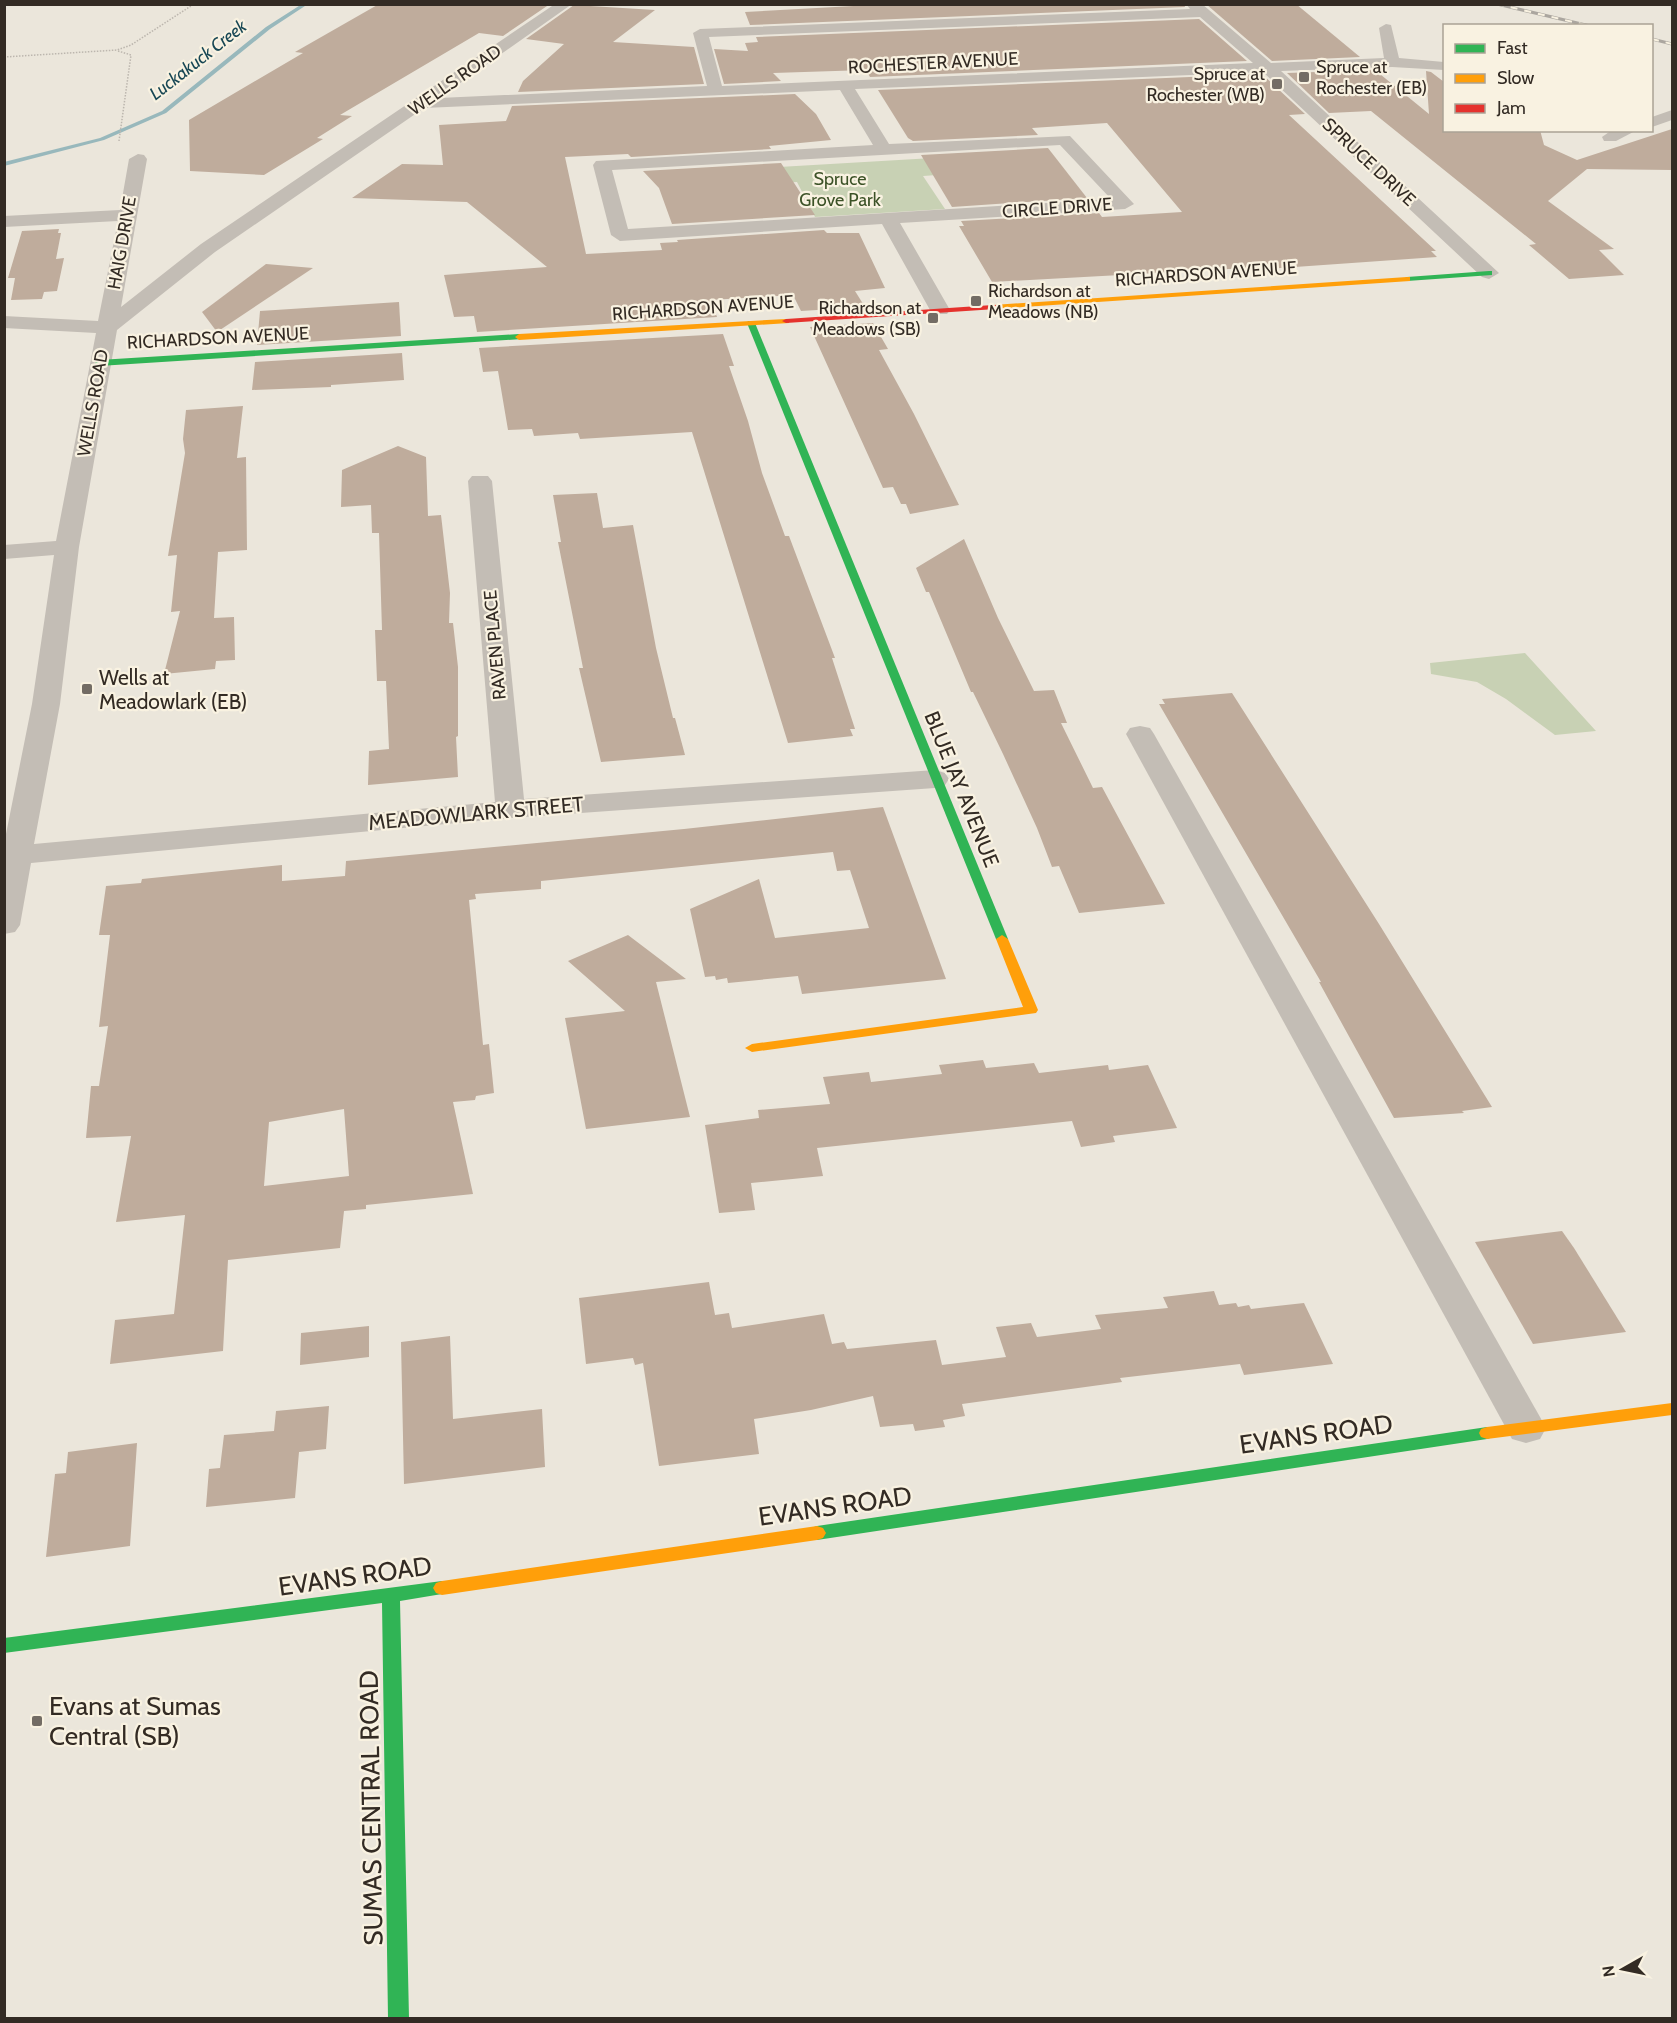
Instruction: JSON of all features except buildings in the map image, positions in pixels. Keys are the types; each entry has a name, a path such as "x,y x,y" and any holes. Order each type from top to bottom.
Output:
{"street":[{"name":"WELLS ROAD","path":"4,926 46,704 67,547 107,328 208,248 565,4"},
{"name":"SPRUCE DRIVE","path":"1198,9 1267,67 1489,273"},
{"path":"716,91 700,33 1198,9"},
{"path":"1386,28 1392,62"},
{"name":"ROCHESTER AVENUE","path":"423,103 1392,62 1443,66"},
{"path":"845,86 884,150"},
{"path":"1653,122 1672,115"},
{"path":"1610,137 1624,132"},
{"name":"CIRCLE DRIVE","path":"1064,140 1125,204 888,219 620,235 602,165 1064,140"},
{"name":"HAIG DRIVE","path":"107,328 138,159"},
{"path":"4,222 126,215"},
{"path":"888,219 940,310"},
{"name":"RICHARDSON AVENUE","path":"99,363 751,323 1489,273"},
{"path":"4,322 107,328"},
{"name":"BLUE JAY AVENUE","path":"751,323 1031,1010 752,1048"},
{"name":"RAVEN PLACE","path":"480,481 510,809"},
{"path":"4,552 67,547"},
{"path":"1140,734 1526,1428"},
{"name":"MEADOWLARK STREET","path":"17,855 510,809 935,779"},
{"name":"EVANS ROAD","path":"4,1646 391,1596 1526,1428 1672,1409"},
{"name":"SUMAS CENTRAL ROAD","path":"391,1596 399,2019"}],"path":[{"path":"4,57 117,50 131,45 194,4"},
{"path":"117,50 131,55 119,137"}],"green space":[{"name":"Spruce Grove Park","path":"967,156 979,172 923,176 945,209 815,217 797,182 737,185 730,170"},
{"path":"1525,653 1596,731 1555,735 1506,699 1477,682 1431,674 1430,663"}],"waterway":[{"name":"Luckakuck Creek","path":"4,164 102,139 164,112 268,28 306,4"}],"railway":[{"path":"1497,4 1582,24"},
{"path":"1653,39 1672,44"}],"traffic: fast":[{"path":"1407,279 1489,273"},
{"path":"751,323 1002,939"},
{"path":"99,363 519,337"},
{"path":"817,1533 1487,1433"},
{"path":"4,1646 442,1588"},
{"path":"391,1596 399,2018"}],"traffic: slow":[{"path":"993,307 1407,279"},
{"path":"519,337 786,321"},
{"path":"752,1048 1031,1010 1002,939"},
{"path":"1487,1433 1672,1409"},
{"path":"442,1588 817,1533"}],"traffic: jam":[{"path":"786,321 993,307"}],"place":[{"name":"Spruce at Rochester (EB)","path":"1304,77"},
{"name":"Spruce at Rochester (WB)","path":"1277,84"},
{"name":"Richardson at Meadows (NB)","path":"976,301"},
{"name":"Richardson at Meadows (SB)","path":"933,318"},
{"name":"Wells at Meadowlark (EB)","path":"87,689"},
{"name":"Evans at Sumas Central (SB)","path":"37,1721"}]}
